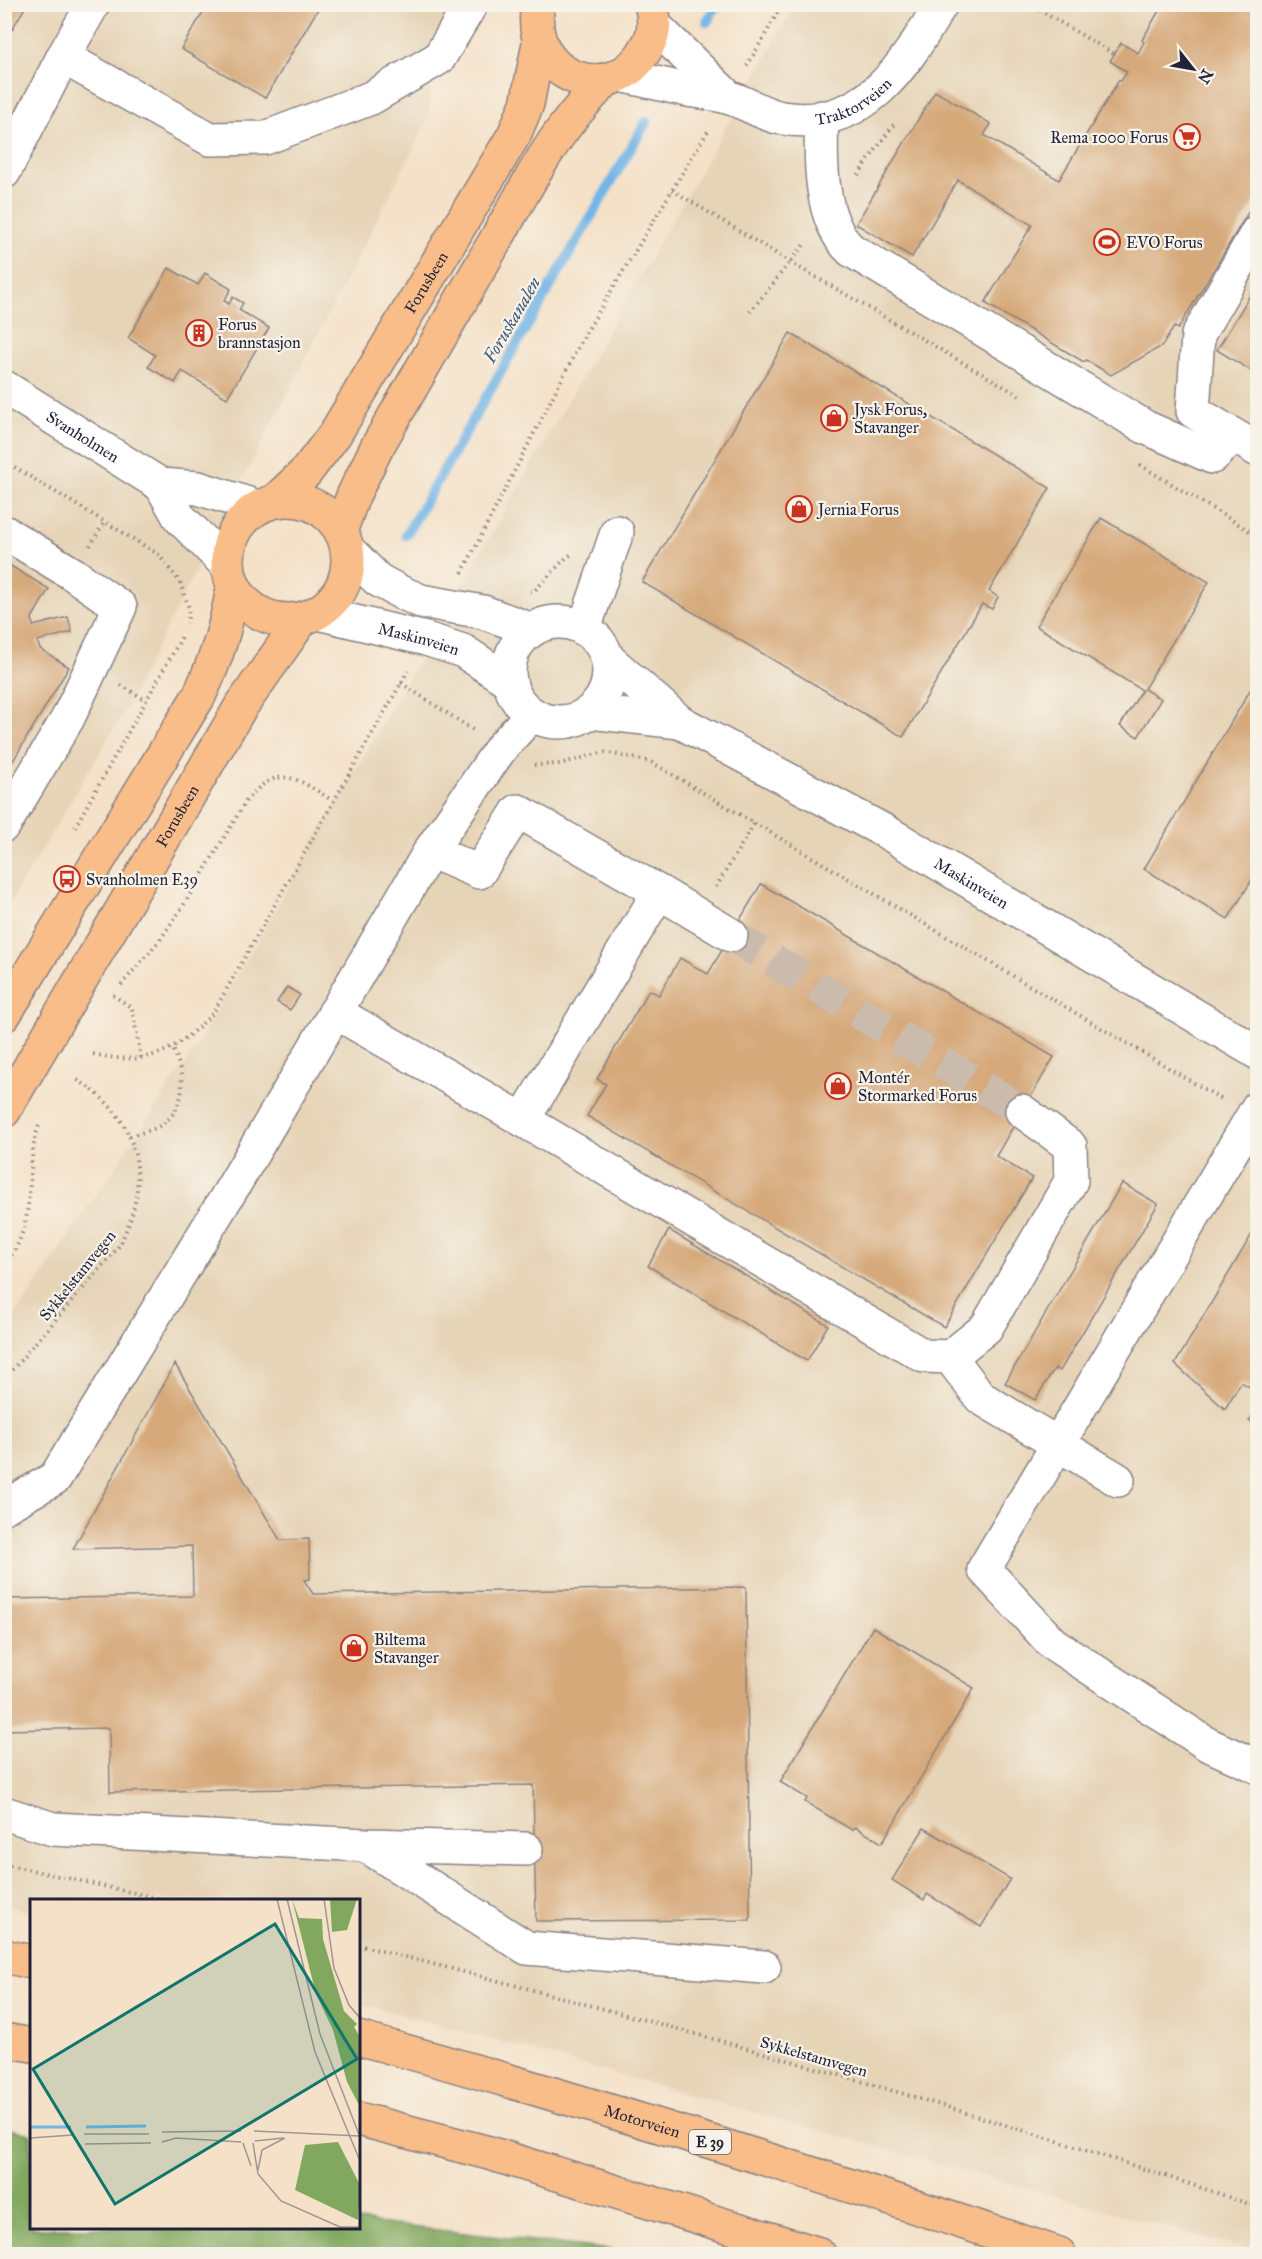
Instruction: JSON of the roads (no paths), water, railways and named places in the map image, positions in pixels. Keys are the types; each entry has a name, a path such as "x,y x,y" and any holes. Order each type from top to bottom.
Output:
{"main road":[{"name":"Forusbeen","path":"266,504 306,472 335,435 514,135 527,104 539,43 536,30 538,4"},
{"path":"230,576 243,601 255,611 270,618 286,621 310,616 333,602 343,586 349,568 344,539 352,496 377,447 554,138 575,111 613,77 633,67 644,55 651,41 653,15"},
{"path":"539,43 550,60 566,74 592,81 613,77"},
{"path":"4,1015 199,696 216,659 227,627 229,548 234,532 245,518 266,504 294,499 312,504 328,514 344,539"},
{"name":"Forusbeen","path":"4,1111 240,708 310,616"},
{"path":"4,1956 30,1962"},
{"name":"Motorveien","path":"360,2039 519,2083 690,2135 1059,2254"},
{"path":"4,2040 30,2045"},
{"path":"360,2120 501,2156 819,2254"}],"street":[{"path":"4,172 93,4"},
{"path":"63,57 210,139 265,138 371,98 439,58 471,4"},
{"name":"Traktorveien","path":"613,77 728,97 780,117 799,119 845,112 869,98 893,77 918,43 941,4"},
{"name":"Traktorveien","path":"653,15 728,97"},
{"path":"822,117 820,154 830,215 841,241 851,250 1145,427 1212,457 1245,443"},
{"path":"1245,443 1194,411 1198,335 1257,231"},
{"name":"Svanholmen","path":"4,387 161,485 198,488 266,504"},
{"name":"Svanholmen","path":"161,485 179,517 230,576"},
{"path":"4,532 120,607 68,718 4,825"},
{"path":"584,629 617,532"},
{"path":"344,539 378,580 400,592 421,601 483,612 532,630"},
{"name":"Maskinveien","path":"310,616 426,639 463,651 510,682"},
{"path":"558,622 584,629 599,642 608,658 610,673 607,688 600,701 590,712 576,720 562,723 546,721 532,714 514,695 510,682 509,667 513,652 532,630 545,624 558,622"},
{"name":"Maskinveien","path":"608,658 680,722 888,833 1257,1053"},
{"name":"Maskinveien","path":"590,712 680,722"},
{"path":"4,1507 55,1478 234,1185 430,851 501,748 532,714"},
{"path":"430,851 478,872 518,811 731,935"},
{"path":"523,1120 659,892"},
{"path":"335,1012 924,1356 950,1357 986,1328 1071,1181 1070,1146 1022,1111"},
{"path":"1255,1111 984,1569 1052,1643 1207,1744 1257,1767"},
{"path":"950,1357 981,1398 1118,1480"},
{"path":"4,1813 53,1829 365,1845 526,1850"},
{"path":"365,1845 527,1948 765,1967"}],"waterway":[{"name":"Foruskanalen","path":"707,22 717,4"},
{"name":"Foruskanalen","path":"406,535 646,122"}],"tunnel":[{"path":"731,935 1022,1111"}],"place":[{"name":"Rema 1000 Forus","path":"1187,137"},
{"name":"EVO Forus","path":"1107,242"},
{"name":"Forus brannstasjon","path":"199,333"},
{"name":"Jysk Forus, Stavanger","path":"834,418"},
{"name":"Jernia Forus","path":"799,509"},
{"name":"Svanholmen E39","path":"67,879"},
{"name":"Montér Stormarked Forus","path":"838,1086"},
{"name":"Biltema Stavanger","path":"354,1648"}]}
